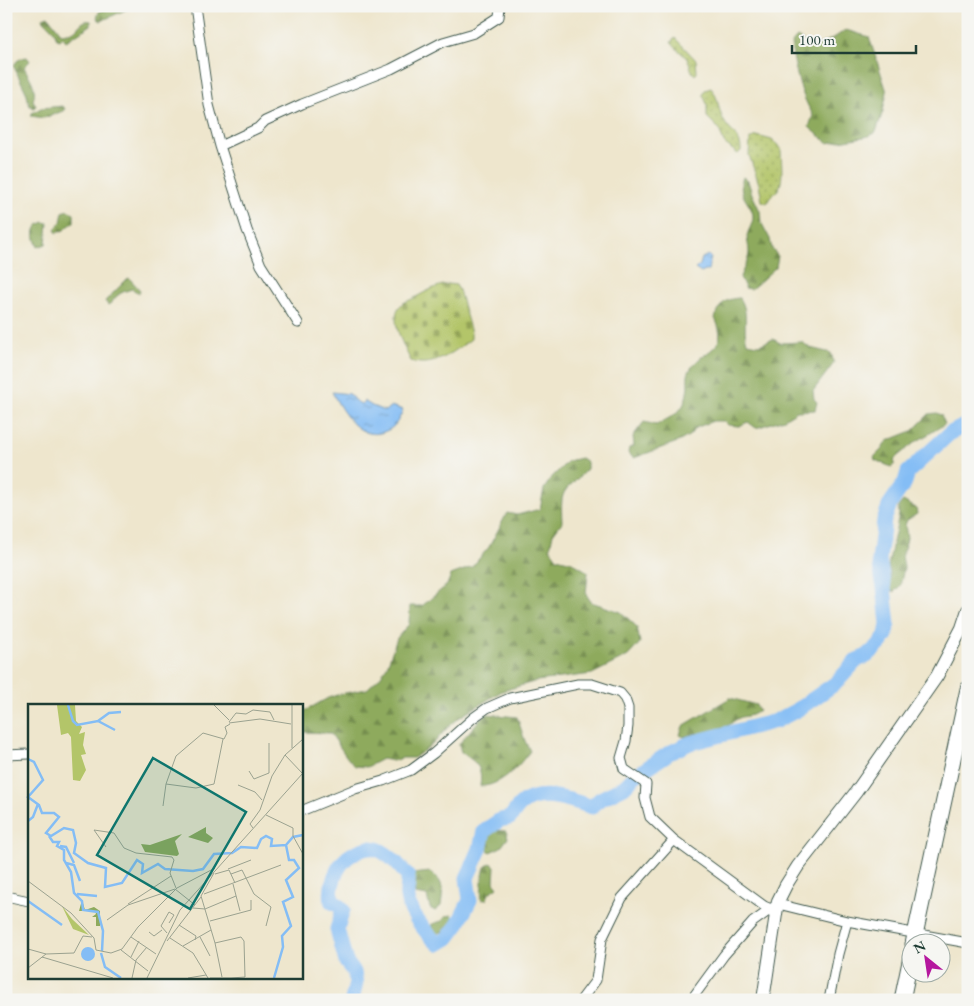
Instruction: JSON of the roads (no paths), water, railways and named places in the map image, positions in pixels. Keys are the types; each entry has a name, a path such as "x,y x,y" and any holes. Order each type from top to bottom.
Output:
{"main road":[{"path":"916,934 968,689"},
{"path":"902,1000 905,984"}],"street":[{"path":"195,6 209,105 247,230 260,264 298,323"},
{"path":"220,146 258,128 265,121 302,104 391,69 443,42 474,33 499,17 500,6"},
{"path":"691,1000 719,962 753,922 774,906 798,866 856,792 937,676 962,628 968,610"},
{"path":"302,811 411,770 487,708 510,698 578,684 592,684 620,692 625,699 628,708 628,726 621,758 624,769 646,784 645,798 650,817 674,840 764,906 774,906 847,920 902,935"},
{"path":"6,755 28,754"},
{"path":"581,1000 596,980 602,938 622,898 674,840"},
{"path":"6,896 28,901"},
{"path":"763,1000 774,906"},
{"path":"829,1000 847,920"},
{"path":"952,941 968,943"}],"water":[{"path":"708,255 711,258 708,270 701,273 695,269 700,265 702,258"},
{"path":"332,392 350,394 354,400 361,404 364,401 385,411 391,406 403,410 397,422 386,431 377,434 368,433 353,423 341,408"}],"waterway":[{"path":"352,1000 356,983 354,972 346,962 337,929 343,910 332,902 331,896 334,877 348,857 363,849 372,848 382,851 394,861 408,877 407,897 411,910 424,929 438,944 448,938 457,926 470,900 467,878 480,849 484,831 500,820 510,818 520,805 527,800 545,796 555,797 592,807 600,799 624,787 635,776 669,753 690,743 776,721 797,710 836,683 857,660 867,656 879,645 886,635 888,624 879,560 884,520 890,504 905,482 908,472 949,434 968,424"}]}
